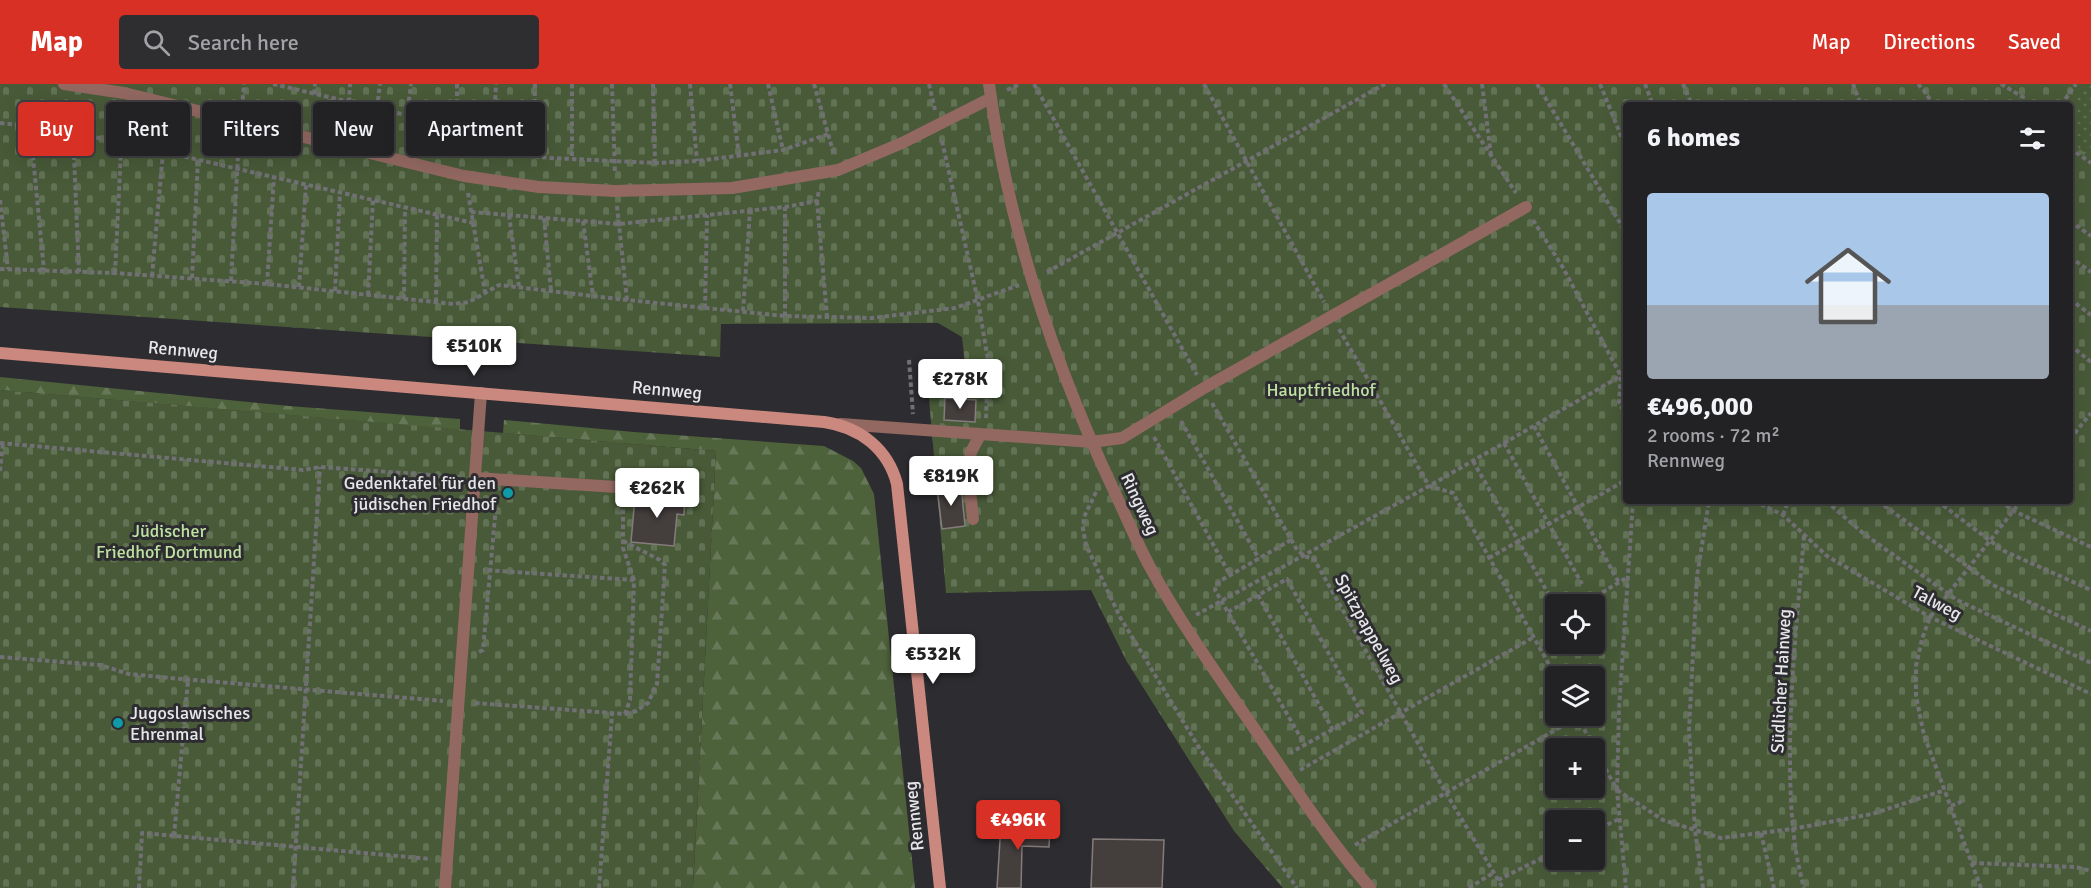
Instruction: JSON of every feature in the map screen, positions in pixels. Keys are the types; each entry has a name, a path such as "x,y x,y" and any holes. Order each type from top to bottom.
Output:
{"street":[{"name":"Rennweg","path":"0,354 840,424 860,433 874,444 893,469 897,484 940,888"}],"lane":[{"path":"64,84 124,93 202,112"},
{"name":"Ringweg","path":"989,84 1008,191 1032,280 1059,361 1092,442 1149,566 1182,622 1276,761 1341,853 1370,888"},
{"path":"301,136 465,176 539,187 615,191 732,188 838,170 991,98"},
{"path":"840,424 1092,442 1122,438 1204,388 1526,207"},
{"path":"445,888 482,393"},
{"path":"973,519 968,470 971,452 983,435"},
{"path":"476,478 628,488"}],"path":[{"path":"242,102 244,84"},
{"path":"273,84 349,102 350,84"},
{"path":"314,94 315,84"},
{"path":"378,102 380,84"},
{"path":"409,102 411,84"},
{"path":"495,102 496,84"},
{"path":"535,84 535,102"},
{"path":"572,84 572,159"},
{"path":"653,84 655,163"},
{"path":"690,84 697,161"},
{"path":"730,84 739,156"},
{"path":"768,84 783,150"},
{"path":"814,84 838,170"},
{"path":"929,84 978,301 988,360 983,435"},
{"path":"1034,84 1204,388 1291,540 1304,556"},
{"path":"1204,84 1429,486 1453,492 1550,666"},
{"path":"0,269 115,273 231,281 453,304 469,302 499,285 785,315 872,318 955,308 1032,280 1385,84"},
{"path":"1444,84 1526,207 1623,375"},
{"path":"1482,84 1491,157"},
{"path":"1537,84 1623,228"},
{"path":"1600,84 1623,141"},
{"path":"1645,84 1652,102"},
{"path":"1683,84 1691,102"},
{"path":"1853,84 1860,102"},
{"path":"1917,84 1931,102"},
{"path":"2001,84 2022,97 2019,102"},
{"path":"2063,102 2076,84"},
{"path":"124,93 124,102"},
{"path":"0,123 18,125"},
{"path":"534,156 655,163 697,161 783,150 828,134"},
{"path":"2073,150 2091,163"},
{"path":"33,156 45,270"},
{"path":"74,156 79,272"},
{"path":"115,273 121,156"},
{"path":"152,276 163,156"},
{"path":"180,156 473,223"},
{"path":"231,281 239,156"},
{"path":"192,278 198,160"},
{"path":"822,172 817,201 827,317"},
{"path":"267,284 274,177"},
{"path":"299,287 306,184"},
{"path":"335,291 340,192"},
{"path":"0,200 8,269"},
{"path":"368,295 373,200"},
{"path":"471,212 619,224 785,207 817,201"},
{"path":"785,207 785,315"},
{"path":"404,298 405,208"},
{"path":"743,311 750,211"},
{"path":"436,302 437,215"},
{"path":"509,215 519,287"},
{"path":"705,308 707,215"},
{"path":"544,218 551,291"},
{"path":"583,221 593,296"},
{"path":"2073,224 2091,236"},
{"path":"2073,259 2091,272"},
{"path":"2073,301 2091,315"},
{"path":"2073,347 2091,362"},
{"path":"909,360 914,430"},
{"path":"1182,622 1623,378"},
{"path":"1623,382 1619,402 1623,410"},
{"path":"1173,407 1259,559"},
{"path":"2073,435 2091,413"},
{"path":"1146,424 1230,575"},
{"path":"1534,426 1619,583"},
{"path":"0,471 1,443 303,470 320,467 476,478"},
{"path":"1503,443 1581,584"},
{"path":"1473,461 1549,594"},
{"path":"293,888 320,467"},
{"path":"1106,472 1084,517 1086,545 1120,617 1198,746 1297,888"},
{"path":"462,660 483,650 498,479"},
{"path":"1490,558 1623,482"},
{"path":"625,714 630,700 634,580 623,548 628,488"},
{"path":"1626,888 1617,790 1619,709 1633,504"},
{"path":"1703,888 1695,830 1689,730 1697,576 1709,504"},
{"name":"Talweg","path":"1760,504 1783,515 1827,556 1930,617 2091,694"},
{"path":"1783,515 1787,504"},
{"path":"1829,504 1864,534 1967,605 2091,663"},
{"path":"1882,504 1993,585 2091,631"},
{"path":"1941,504 2011,554 2091,590"},
{"path":"2004,504 2014,511 2091,547"},
{"path":"1981,888 1924,735 1916,696 1916,666 1930,617 2020,504"},
{"name":"Südlicher Hainweg","path":"1804,536 1790,726 1792,829 1804,888"},
{"path":"1291,540 1230,575 1216,585 1215,590 1305,745"},
{"path":"0,657 100,665 129,674 188,680 625,714 636,711 648,703 657,684 665,565 623,541"},
{"name":"Spitzpappelweg","path":"1304,556 1314,559 1446,793 1503,888"},
{"path":"470,569 634,580"},
{"path":"1600,594 1629,577"},
{"path":"1228,612 1287,579 1362,713 1276,761"},
{"path":"1258,595 1332,730"},
{"path":"1287,777 1534,637"},
{"path":"174,836 188,680"},
{"path":"599,888 612,714"},
{"path":"1341,853 1560,726"},
{"path":"1582,726 1617,790 1663,820 1721,838 1792,829 1872,813 1945,790"},
{"path":"1951,806 1965,800"},
{"path":"1605,826 1619,819"},
{"path":"139,888 142,832 296,848 447,860"},
{"path":"1761,833 1774,888"},
{"path":"1498,880 1545,856"},
{"path":"1972,863 2076,867 2091,871"},
{"path":"1471,888 1493,873"}],"green space":[{"name":"Hauptfriedhof","path":"0,84 2091,84 2091,888 1283,888 1234,831 1127,662 1091,590 946,593 928,388 968,392 962,337 938,323 721,324 720,357 0,307"},
{"path":"2083,84 2091,84 2091,157 2073,144 2073,102 2070,102"},
{"path":"0,377 289,406 460,419 460,430 0,390"},
{"name":"Jüdischer Friedhof Dortmund","path":"0,390 716,451 693,888 0,888"},
{"path":"504,420 824,446 853,461 861,468 874,494 915,888 693,888 716,451 503,433"}],"building":[{"path":"945,398 976,400 975,422 944,420"},
{"path":"961,485 965,526 942,529 937,488"},
{"path":"666,490 685,492 684,515 677,514 674,546 631,542 635,497 665,499"},
{"path":"1001,824 1050,826 1049,847 1022,846 1021,888 997,888"},
{"path":"1093,839 1164,840 1162,888 1091,888"}],"place":[{"name":"Gedenktafel für den jüdischen Friedhof","path":"508,493"},
{"name":"Jugoslawisches Ehrenmal","path":"118,723"}]}
